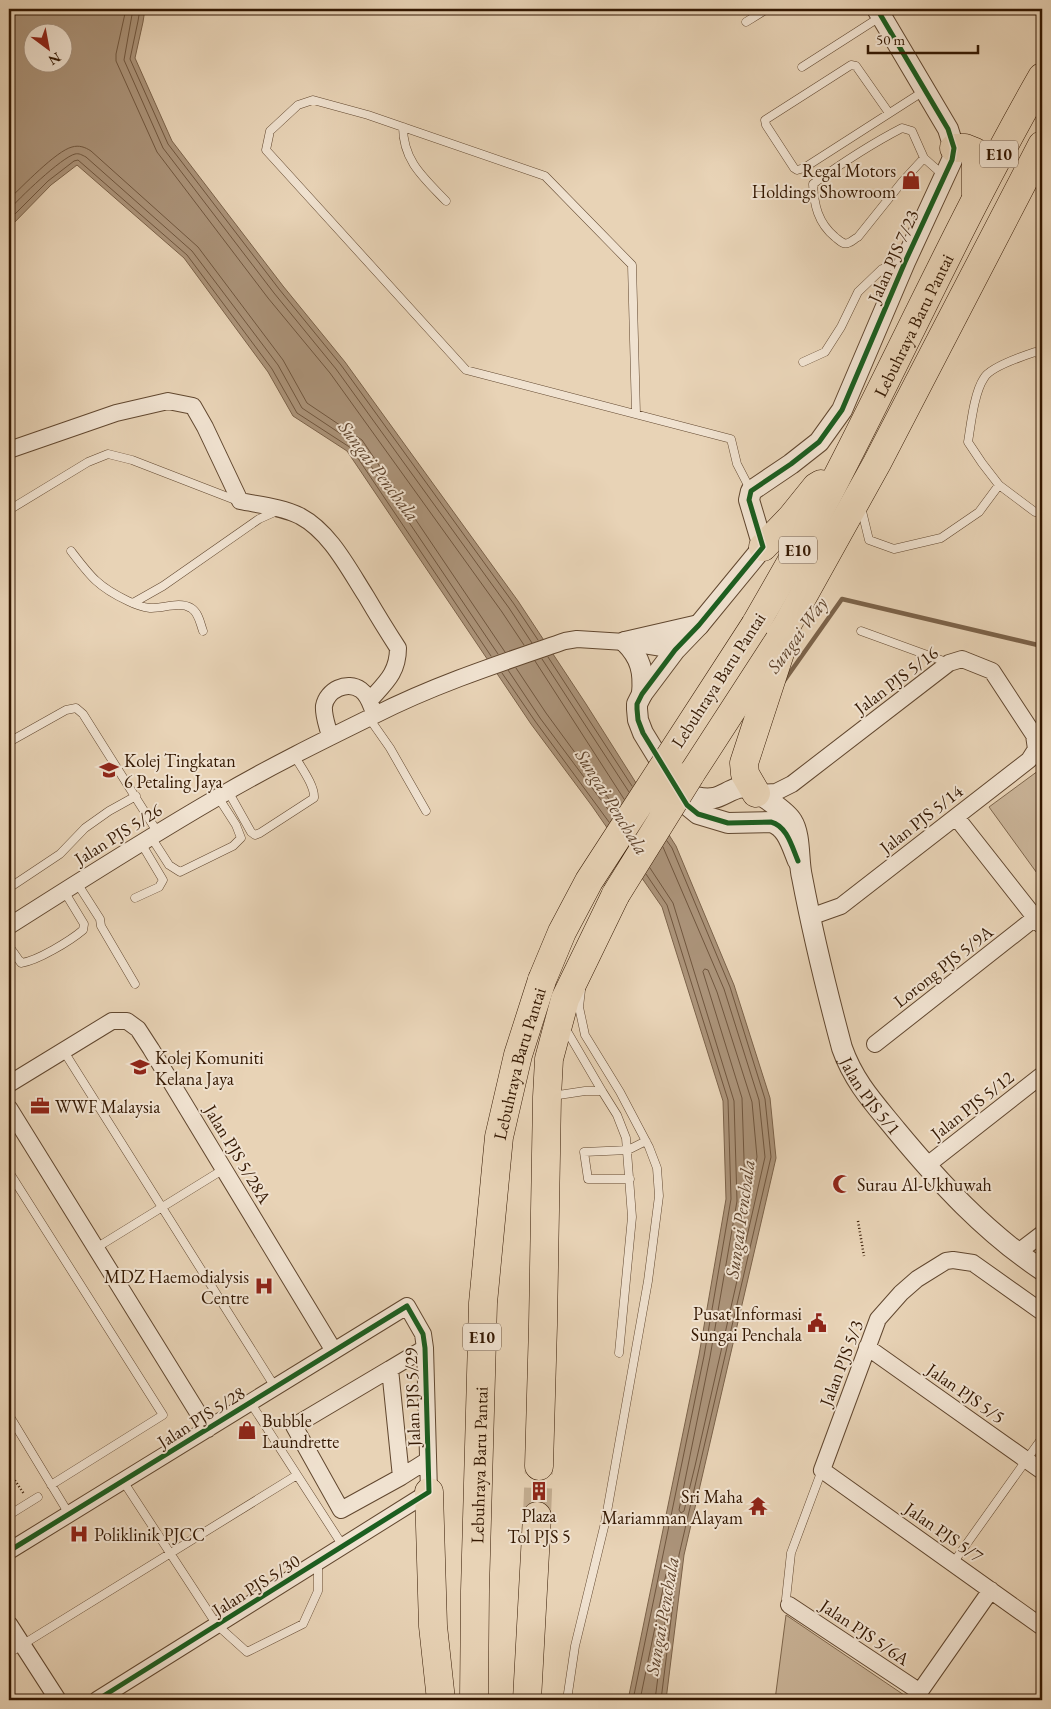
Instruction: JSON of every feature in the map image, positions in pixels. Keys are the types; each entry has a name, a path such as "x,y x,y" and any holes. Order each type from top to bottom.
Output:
{"highway":[{"name":"Lebuhraya Baru Pantai","path":"474,1700 475,1591 484,1293 499,1137 518,1055 542,980 562,932 590,881 755,625 796,553 839,474 976,198 1042,76"},
{"name":"Lebuhraya Baru Pantai","path":"539,1466 544,1325 549,1059 565,998 614,897 769,667 787,625 881,454 1042,144"},
{"path":"954,148 965,148 975,152 976,198"},
{"path":"1010,207 1042,178"},
{"path":"763,547 782,529 816,487 839,474"},
{"path":"756,793 745,774 744,763 769,667"},
{"path":"429,1492 433,1626 442,1700"},
{"path":"527,1700 537,1516"}],"street":[{"path":"879,12 948,129 954,148"},
{"name":"Jalan PJS 7/23","path":"751,490 791,464 819,442 842,410 905,262 952,160 954,148"},
{"path":"9,450 116,413 168,401 193,406 240,501 281,509 300,516 314,526 330,542 347,566 398,648 398,662 371,711"},
{"path":"642,694 675,650 699,625 763,547 749,500 751,490"},
{"path":"625,642 699,625"},
{"name":"Jalan PJS 5/26","path":"9,926 223,794 330,737 371,711 565,641 577,639 625,642 675,650"},
{"name":"Jalan PJS 5/1","path":"625,642 633,650 644,676 642,694 637,704 638,720 643,733 687,805 698,814 728,823 770,822 777,824 786,834 798,861 842,1048 848,1067 859,1086 926,1166 974,1216 1018,1253 1042,1270"},
{"name":"Jalan PJS 5/16","path":"756,793 776,792 792,784 949,663 962,659 992,671 1038,732"},
{"path":"330,737 324,712 328,697 339,688 347,686 361,690 371,711"},
{"name":"Jalan PJS 5/14","path":"810,917 841,906 1029,760 1036,749 1038,732"},
{"path":"792,784 789,804 792,820"},
{"path":"677,790 698,798 714,798 746,788 756,793 792,820"},
{"path":"738,823 754,813 757,807 756,793"},
{"path":"956,817 1039,923"},
{"name":"Jalan PJS 5/1","path":"792,820 799,844 798,861"},
{"name":"Lorong PJS 5/9A","path":"875,1044 1039,923"},
{"name":"Jalan PJS 5/28A","path":"9,1084 112,1022 128,1021 138,1029 334,1351"},
{"name":"Jalan PJS 5/12","path":"926,1166 1042,1075"},
{"path":"9,1108 208,1429"},
{"path":"1018,1253 1042,1234"},
{"name":"Jalan PJS 5/3","path":"822,1470 878,1319 916,1279 946,1262 953,1260 973,1262 1042,1312"},
{"name":"Jalan PJS 5/28","path":"9,1551 407,1306"},
{"name":"Jalan PJS 5/29","path":"407,1306 423,1334 425,1348 429,1492"},
{"name":"Jalan PJS 5/5","path":"867,1347 1042,1471"},
{"path":"425,1348 294,1426 341,1510 428,1460"},
{"path":"390,1369 401,1477"},
{"name":"Jalan PJS 5/7","path":"822,1470 1042,1626"},
{"name":"Jalan PJS 5/30","path":"97,1700 429,1492"},
{"path":"917,1696 991,1590"},
{"name":"Jalan PJS 5/6A","path":"789,1605 917,1696"},
{"path":"9,1624 15,1649 58,1700"}],"lane":[{"path":"746,22 767,9"},
{"path":"802,66 879,12"},
{"path":"890,113 856,66 851,65 765,120 766,125 797,170 804,168 890,113 925,90"},
{"path":"636,414 632,265 545,176 368,115 313,100 298,105 270,131 266,150 466,370 731,439 737,464 751,490"},
{"path":"402,127 403,140 411,163 446,201"},
{"path":"924,158 858,236 849,243 842,243 825,229 820,221 813,184 863,150 902,128 912,131 924,158 944,177"},
{"path":"803,362 825,352 840,328 858,292 882,269 905,262"},
{"path":"1042,356 1035,352 1009,361 984,377 974,407 968,442 999,485 1035,512 1042,512"},
{"path":"9,510 88,462 108,454 132,460 240,501"},
{"path":"858,495 869,540 894,549 941,538 979,512 999,485"},
{"path":"133,603 163,586 259,519 281,509"},
{"path":"71,551 101,587 133,603 150,608 179,605 190,607 198,614 203,631"},
{"path":"860,631 949,663"},
{"path":"9,742 66,710 76,708 83,714 136,796 163,880 159,887 135,898"},
{"path":"371,711 426,810"},
{"path":"223,794 251,832 260,834 314,798 315,794 294,755"},
{"path":"150,838 169,865 180,872 233,846 241,838 223,794"},
{"path":"9,888 60,854 85,828 109,811 136,796"},
{"path":"9,946 21,964 29,962 74,938 83,930 84,924 70,887"},
{"path":"70,887 100,919 101,926 135,984"},
{"path":"567,1700 575,1646 605,1523 648,1280 659,1196 657,1168 646,1141 620,1092 585,1035 579,1007 581,985 597,947 614,897"},
{"path":"560,1018 617,1115 626,1138 632,1217 619,1353"},
{"path":"63,1050 275,1387"},
{"path":"547,1097 585,1091 602,1091"},
{"path":"630,1179 588,1180 584,1152 628,1150 646,1141"},
{"path":"96,1248 224,1170"},
{"path":"9,1172 163,1415 51,1485"},
{"path":"250,1402 343,1546"},
{"path":"9,1415 69,1514"},
{"path":"953,1563 1042,1438"},
{"path":"789,1605 786,1599 792,1553 822,1470"},
{"path":"15,1649 297,1475"},
{"path":"123,1481 217,1625 247,1652 303,1624 318,1591 318,1562"},
{"path":"9,1515 38,1497"}],"path":[{"path":"858,1221 864,1256"},
{"path":"9,1481 14,1479 30,1502"}],"shaded area":[{"path":"1042,768 1042,880 989,807"},
{"path":"786,1615 904,1695 901,1700 775,1700"}],"water":[{"name":"Sungai Penchala","path":"18,9 145,9 135,58 172,141 283,286 345,362 518,601 676,846 734,985 770,1098 776,1158 684,1555 666,1700 628,1700 699,1355 726,1199 723,1101 662,907 592,806 531,724 347,451 293,416 268,372 184,258 77,165 51,185 9,228 9,28"}],"waterway":[{"name":"Sungai Way","path":"784,681 842,599 1042,646"}],"tunnel":[{"path":"537,1516 539,1466"}],"cycle path":[{"path":"798,861 785,832 777,824 771,822 728,823 698,814 687,805 643,733 638,720 637,704 642,694 675,650 699,625 763,547 749,500 751,491 819,442 842,410 905,262 952,160 954,148 948,129 877,9"},
{"path":"9,1551 407,1306 423,1334 425,1348 429,1492 97,1700"}],"place":[{"name":"Regal Motors Holdings Showroom","path":"911,180"},
{"name":"Kolej Tingkatan 6 Petaling Jaya","path":"109,770"},
{"name":"Kolej Komuniti Kelana Jaya","path":"140,1067"},
{"name":"WWF Malaysia","path":"40,1106"},
{"name":"Surau Al-Ukhuwah","path":"842,1184"},
{"name":"MDZ Haemodialysis Centre","path":"264,1286"},
{"name":"Pusat Informasi Sungai Penchala","path":"817,1323"},
{"name":"Bubble Laundrette","path":"247,1430"},
{"name":"Plaza Tol PJS 5","path":"539,1491"},
{"name":"Sri Maha Mariamman Alayam","path":"758,1506"},
{"name":"Poliklinik PJCC","path":"79,1534"}]}
